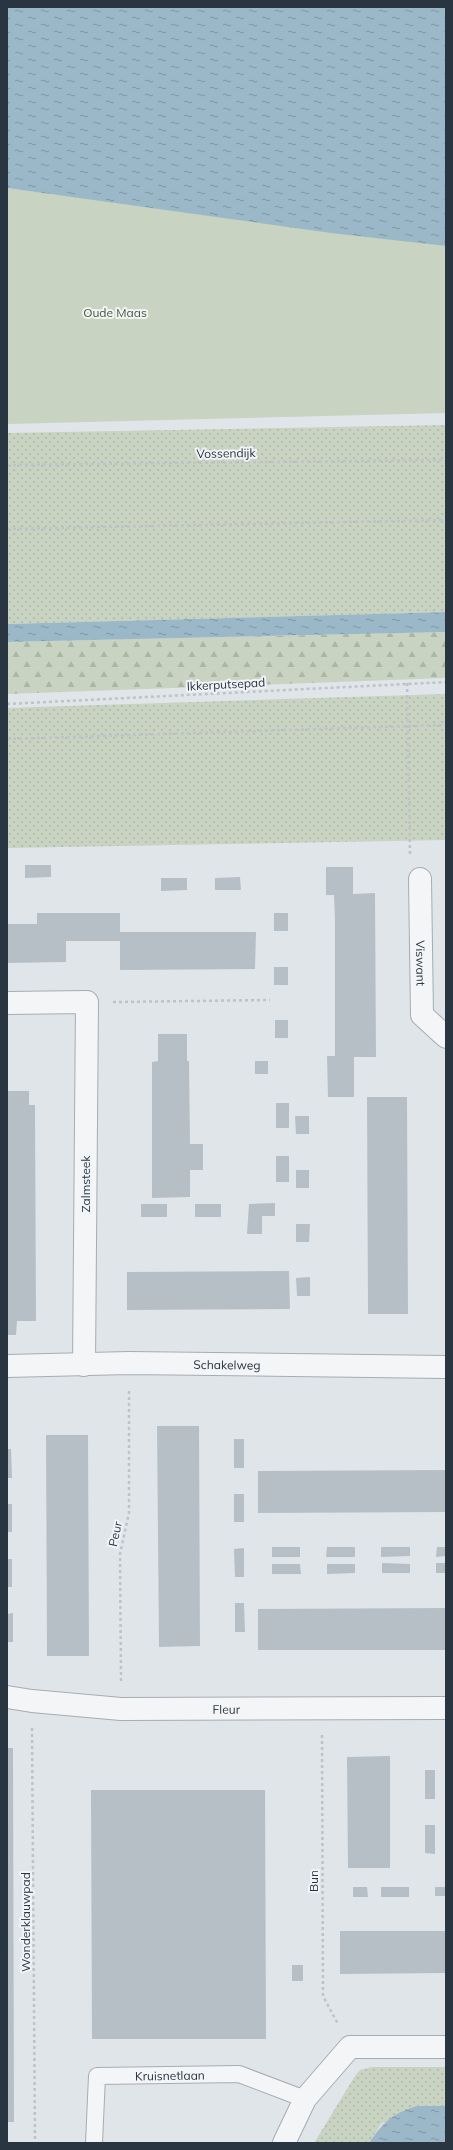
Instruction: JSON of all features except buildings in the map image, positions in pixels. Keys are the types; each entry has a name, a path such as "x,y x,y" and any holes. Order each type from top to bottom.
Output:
{"street":[{"name":"Viswant","path":"420,879 422,1014 446,1037"},
{"path":"7,1003 87,1002"},
{"name":"Zalmsteek","path":"84,1365 87,1002"},
{"name":"Schakelweg","path":"7,1366 128,1363 446,1367"},
{"name":"Fleur","path":"7,1697 32,1701 121,1709 446,1708"},
{"path":"284,2143 305,2099 350,2047 446,2047"}],"lane":[{"name":"Kruisnetlaan","path":"94,2143 97,2076 239,2074 305,2099"}],"path":[{"name":"Vossendijk","path":"7,465 446,460"},
{"path":"7,529 446,520"},
{"name":"Ikkerputsepad","path":"7,704 446,682"},
{"path":"407,683 410,875 420,879"},
{"path":"7,738 446,725"},
{"path":"87,1002 270,1000"},
{"name":"Peur","path":"121,1709 120,1554 129,1513 128,1363"},
{"name":"Wonderklauwpad","path":"32,1701 36,2143"},
{"name":"Bun","path":"322,1708 323,1996 350,2047"}],"green space":[{"name":"Oude Maas","path":"7,188 446,246 446,413 7,424"},
{"path":"446,425 446,612 7,624 7,433"},
{"path":"446,632 446,678 7,694 7,642"},
{"path":"446,694 446,840 7,848 7,708"},
{"path":"372,2067 446,2067 446,2106 417,2106 381,2124 369,2143 314,2143 355,2076 360,2070"}],"water":[{"path":"7,7 446,7 446,246 331,233 7,188"},
{"path":"446,612 446,632 7,642 7,624"},
{"path":"417,2106 446,2106 446,2143 369,2143 379,2129 389,2119 401,2112"}]}
